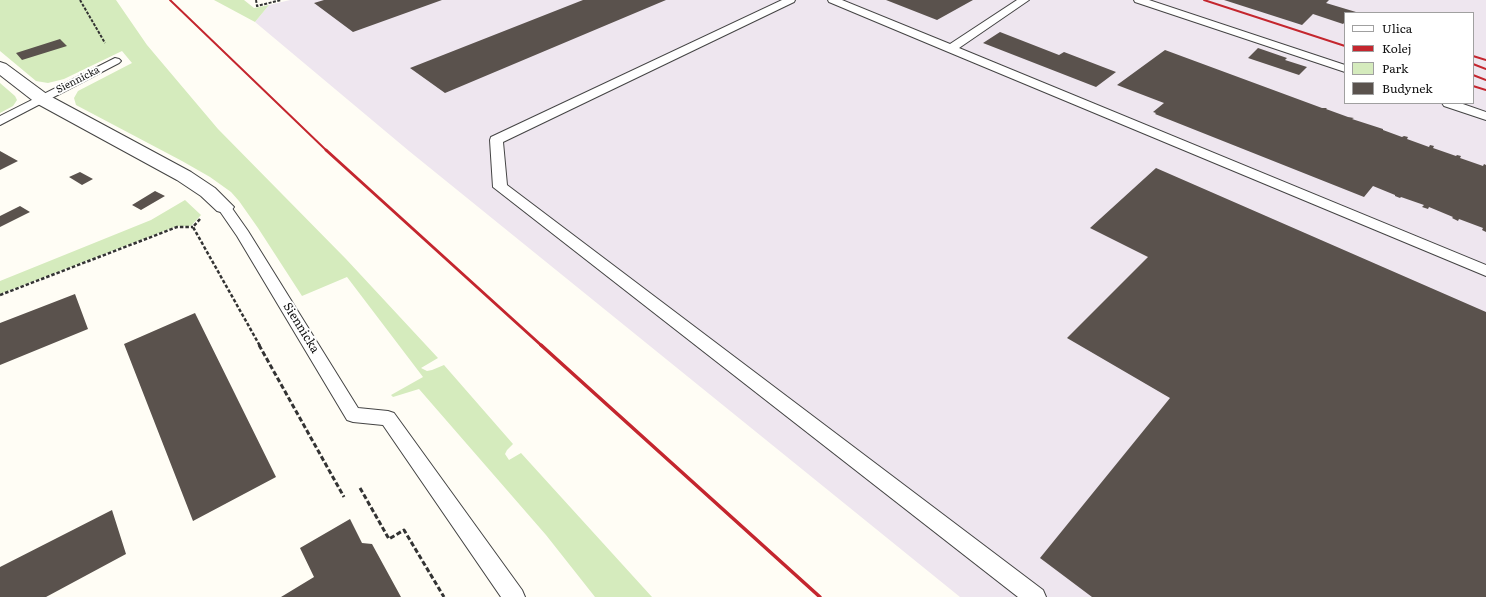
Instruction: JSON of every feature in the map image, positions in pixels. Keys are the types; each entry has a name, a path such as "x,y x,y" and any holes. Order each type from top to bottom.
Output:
{"street":[{"name":"Siennicka","path":"0,67 42,99 184,176 208,192 224,207"}],"lane":[{"path":"790,0 496,140 500,187 1035,597"},
{"path":"833,0 1486,271"},
{"path":"950,49 1024,0"},
{"path":"1139,0 1344,69"},
{"name":"Siennicka","path":"0,121 115,61"},
{"path":"1451,104 1486,116"},
{"name":"Siennicka","path":"224,207 243,234 354,415 388,418 514,597"}],"path":[{"path":"80,0 115,61"},
{"path":"256,0 257,6 281,0"},
{"path":"0,295 177,227 193,227 202,218"},
{"path":"193,227 344,497"},
{"path":"360,488 389,539 404,530 444,597"}],"shaded area":[{"path":"290,0 1486,0 1486,597 960,597 409,151 255,22 269,5"}],"green space":[{"path":"0,0 116,0 147,45 218,129 346,259 438,358 421,368 427,371 444,365 513,444 505,454 509,460 521,453 652,597 595,597 546,535 419,389 393,397 391,395 423,377 347,277 302,296 258,228 231,192 210,177 182,161 76,105 74,98 78,91 132,63 122,51 64,79 48,83 36,81 0,51"},
{"path":"214,0 244,0 254,8 269,5 255,22"},
{"path":"0,83 15,96 17,100 13,106 0,113"},
{"path":"185,200 201,215 191,226 177,226 0,294 0,281 151,220"}],"building":[{"path":"324,0 442,0 353,32 314,3"},
{"path":"583,0 666,0 445,93 410,68"},
{"path":"886,0 973,0 937,20"},
{"path":"1224,0 1329,0 1326,3 1356,12 1344,12 1343,24 1313,14 1302,25"},
{"path":"1000,32 1059,55 1064,52 1116,72 1096,87 983,43"},
{"path":"60,39 67,46 22,60 16,53"},
{"path":"1258,48 1287,58 1285,60 1307,67 1299,75 1248,58"},
{"path":"1165,50 1322,108 1327,108 1326,109 1354,118 1352,119 1402,137 1408,137 1407,139 1429,147 1430,145 1434,146 1433,148 1456,156 1461,156 1460,158 1483,166 1484,164 1486,165 1486,232 1482,230 1483,228 1459,219 1458,221 1452,218 1453,217 1429,207 1428,209 1422,207 1424,205 1401,197 1400,198 1373,186 1364,197 1155,114 1156,113 1153,112 1164,103 1117,85"},
{"path":"0,151 18,161 0,170"},
{"path":"1156,168 1486,312 1486,597 1092,597 1040,558 1170,398 1067,338 1148,257 1090,228"},
{"path":"80,172 93,179 82,185 69,177"},
{"path":"155,191 165,196 141,210 132,205"},
{"path":"20,206 30,212 0,227 0,216"},
{"path":"75,294 88,329 0,365 0,323"},
{"path":"195,313 276,477 193,521 124,344"},
{"path":"112,510 126,554 46,597 0,597 0,567"},
{"path":"350,519 362,543 372,544 401,597 281,597 314,577 300,548"}],"railway":[{"path":"170,0 327,151"},
{"path":"1204,0 1344,46"},
{"path":"1474,56 1486,60"},
{"path":"1474,64 1486,69"},
{"path":"1474,75 1486,80"},
{"path":"1474,86 1486,90"},
{"path":"326,150 542,346"},
{"path":"541,345 820,597"}]}
